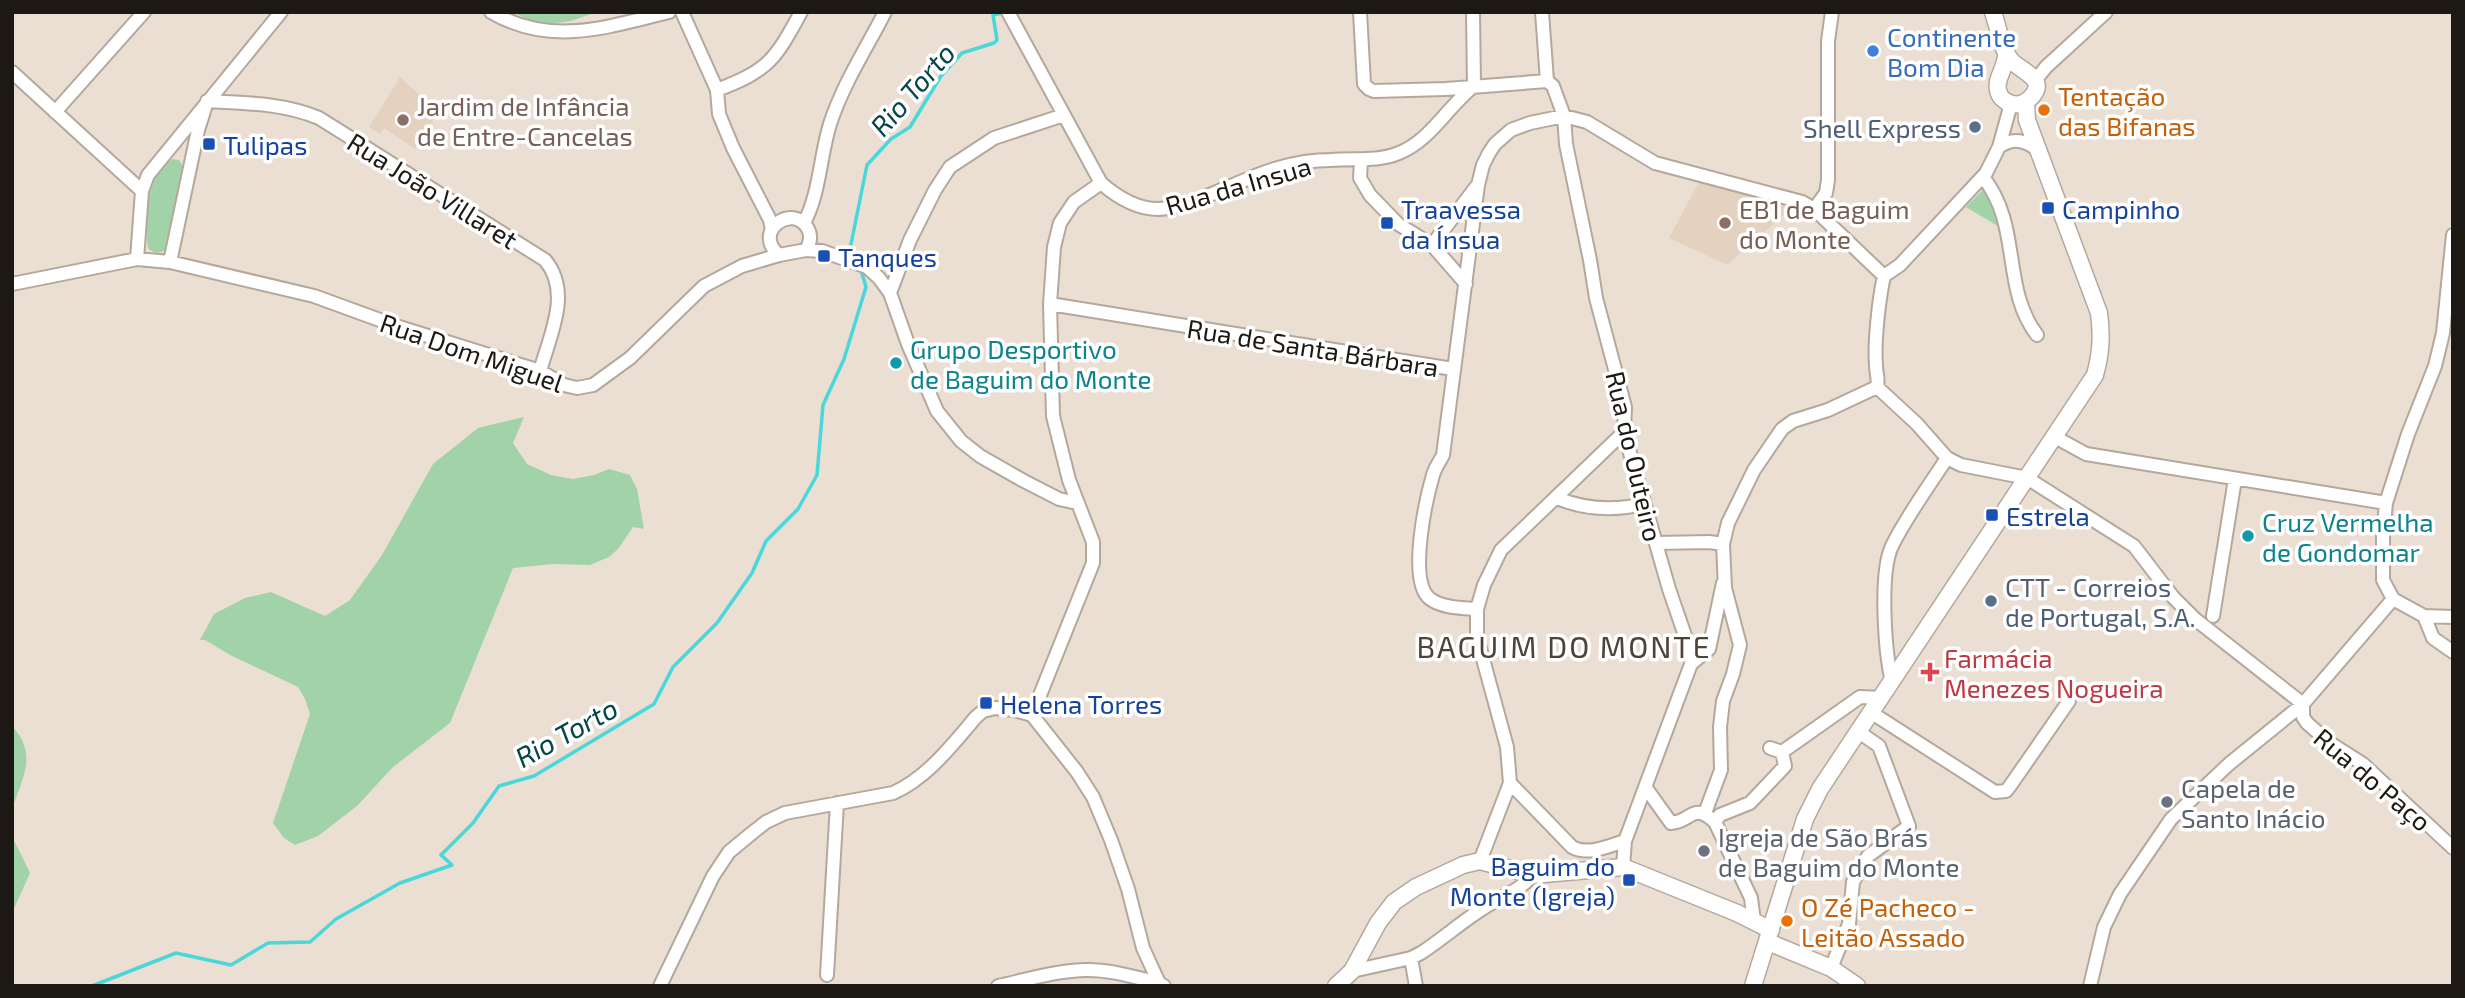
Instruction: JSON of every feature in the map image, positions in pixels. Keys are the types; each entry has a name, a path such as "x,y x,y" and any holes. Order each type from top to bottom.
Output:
{"main road":[{"path":"1993,12 2009,59 2032,75 2034,93 2017,103"},
{"path":"1753,986 1805,819 1820,789 2095,375 2102,335 2099,313 2027,120 2017,103 2000,96 1997,83 2003,72 2006,53"},
{"path":"2003,72 2015,67 2024,69"},
{"path":"1336,986 1352,971 1378,923 1394,902 1416,887 1479,860 1533,875 1623,867 1754,921 1770,936 1831,968 1857,986"}],"street":[{"path":"55,112 144,12"},
{"path":"12,284 138,259 142,191 148,175 281,12"},
{"path":"491,12 537,31 554,32 612,26 669,12"},
{"path":"682,12 717,90 719,114 750,184 770,220 772,246 779,255 806,250 835,254 867,267 880,278 890,293 923,379 947,426 961,441 999,468 1059,499 1077,503"},
{"path":"717,90 764,67 776,55 801,12"},
{"path":"804,223 831,120 860,57 885,12"},
{"name":"Rua da Insua","path":"1008,12 1101,183 1122,199 1138,206 1156,209 1177,206 1276,168 1332,159 1361,161 1397,154 1423,138 1459,97 1474,86"},
{"path":"1360,12 1364,84 1374,91 1547,81 1542,12"},
{"path":"1473,12 1474,86"},
{"path":"1814,209 1825,193 1828,180 1828,41 1832,12"},
{"path":"2035,87 2038,77 2046,67 2106,12"},
{"path":"2024,69 2033,72 2046,67"},
{"path":"12,72 142,191"},
{"name":"Rua do Outeiro","path":"1547,81 1553,86 1564,116 1566,144 1596,298 1625,407 1624,432 1692,656 1691,664"},
{"path":"170,262 191,159 207,101"},
{"name":"Rua João Villaret","path":"207,101 271,105 298,110 318,118 545,260 554,271 558,283 559,302 540,371"},
{"path":"1877,387 1879,379 1876,365 1884,276 1899,265 1983,177 1999,147 2009,111 2017,103"},
{"path":"890,293 910,240 931,196 950,167 994,138 1064,115"},
{"path":"1477,609 1454,607 1432,600 1426,594 1419,576 1420,543 1433,473 1443,455 1478,185 1489,153 1511,130 1564,116 1587,122 1655,163 1788,197 1814,209 1884,276"},
{"path":"1999,147 2015,140 2024,141 2038,150"},
{"path":"169,148 191,159"},
{"path":"1361,161 1360,178 1370,195 1398,224 1432,245 1466,284"},
{"path":"1983,177 2002,208 2013,278 2029,325 2037,335"},
{"path":"1032,715 1093,563 1093,542 1077,503 1053,416 1049,304 1054,247 1060,222 1074,202 1101,183"},
{"path":"1432,245 1478,185"},
{"path":"772,230 780,220 786,218 804,223 811,239 806,250"},
{"path":"2453,235 2443,333 2435,366 2408,434 2386,503 2382,534 2383,580 2393,599 2424,616 2453,617"},
{"name":"Rua Dom Miguel","path":"138,259 170,262 314,296 399,327 540,371 564,385 577,387 593,385 630,358 704,286 742,266 779,255"},
{"name":"Rua de Santa Bárbara","path":"1049,304 1453,369"},
{"path":"1877,387 1917,424 1947,458 1961,465 2027,478 2134,546 2173,597 2195,620 2303,704"},
{"path":"1754,921 1751,898 1710,818 1721,770 1723,701 1740,645 1725,589 1723,544 1728,523 1754,470 1782,429 1793,421 1828,410 1877,387"},
{"path":"1479,860 1510,783 1507,747 1477,637 1477,609 1484,585 1501,550 1624,432"},
{"path":"2055,437 2085,454 2386,503"},
{"path":"1892,681 1887,661 1885,569 1891,547 1947,458"},
{"path":"2213,615 2235,479"},
{"path":"1557,498 1574,505 1596,509 1625,509 1644,504"},
{"path":"1656,543 1723,544"},
{"path":"1623,867 1625,841 1691,664 1709,649 1719,592 1724,579"},
{"path":"2090,986 2104,927 2114,905 2143,857 2171,819 2229,764 2303,704 2393,599"},
{"path":"2424,616 2433,638 2453,652"},
{"path":"1646,788 1671,823 1695,812 1710,818 1720,815 1750,803 1785,766 1776,750 1860,697 1882,698"},
{"path":"1871,713 1995,792 2001,792 2010,786 2069,701"},
{"name":"Rua do Paço","path":"2303,704 2303,717 2307,723 2330,743 2363,764 2453,848"},
{"path":"660,986 713,876 729,852 766,822 785,813 893,793 908,786 921,777 983,711 1003,709 1032,715 1093,797 1128,889 1143,948 1161,984"},
{"path":"1831,968 1849,924 1853,882 1868,856 1909,826 1879,746 1858,732"},
{"path":"1510,783 1572,847 1586,852 1625,841"},
{"path":"827,975 836,803"},
{"path":"1352,971 1411,958 1437,943 1485,907 1518,890 1533,875"},
{"path":"1411,958 1416,986"},
{"path":"998,986 1050,974 1085,970 1109,972 1161,984"}],"shaded area":[{"name":"Jardim de Infância de Entre-Cancelas","path":"400,77 438,112 415,149 384,128 380,134 369,127"},
{"name":"EB1 de Baguim do Monte","path":"1699,182 1771,200 1790,209 1727,265 1669,238"}],"green space":[{"path":"512,12 597,12 571,21 541,25"},
{"path":"173,159 179,160 184,168 166,250 157,253 148,248 146,225 149,199 157,175"},
{"path":"1987,186 2001,228 1966,207"},
{"path":"524,417 513,443 527,464 551,475 573,479 609,469 630,475 637,489 644,529 633,527 609,557 590,565 553,564 513,568 450,723 393,767 357,806 318,836 295,845 284,838 273,823 310,714 305,699 298,687 232,656 205,640 200,640 214,614 245,598 271,592 325,616 350,600 382,555 433,464 478,428"},
{"path":"12,726 25,746 26,766 12,809"},
{"path":"12,836 30,873 12,913"}],"waterway":[{"name":"Rio Torto","path":"850,249 867,165 891,139 910,127 941,76 962,53 997,40 993,15 1002,13"},
{"name":"Rio Torto","path":"92,986 176,953 231,965 268,943 310,942 336,919 400,883 452,865 441,855 473,823 499,786 534,776 654,704 673,667 717,623 752,573 766,541 798,509 817,475 823,405 844,359 866,287 862,274"}],"place":[{"name":"Continente Bom Dia","path":"1873,51"},
{"name":"Tentação das Bifanas","path":"2044,110"},
{"name":"Jardim de Infância de Entre-Cancelas","path":"403,120"},
{"name":"Shell Express","path":"1975,127"},
{"name":"Tulipas","path":"209,144"},
{"name":"Campinho","path":"2048,208"},
{"name":"Traavessa da Ínsua","path":"1387,223"},
{"name":"EB1 de Baguim do Monte","path":"1725,223"},
{"name":"Tanques","path":"824,256"},
{"name":"Grupo Desportivo de Baguim do Monte","path":"896,363"},
{"name":"Estrela","path":"1992,515"},
{"name":"Cruz Vermelha de Gondomar","path":"2248,536"},
{"name":"CTT - Correios de Portugal, S.A.","path":"1991,601"},
{"name":"Farmácia Menezes Nogueira","path":"1930,672"},
{"name":"Helena Torres","path":"986,703"},
{"name":"Capela de Santo Inácio","path":"2167,802"},
{"name":"Igreja de São Brás de Baguim do Monte","path":"1704,851"},
{"name":"Baguim do Monte (Igreja)","path":"1629,880"},
{"name":"O Zé Pacheco - Leitão Assado","path":"1787,921"}],"district":[{"name":"BAGUIM DO MONTE","path":"1564,646"}]}
